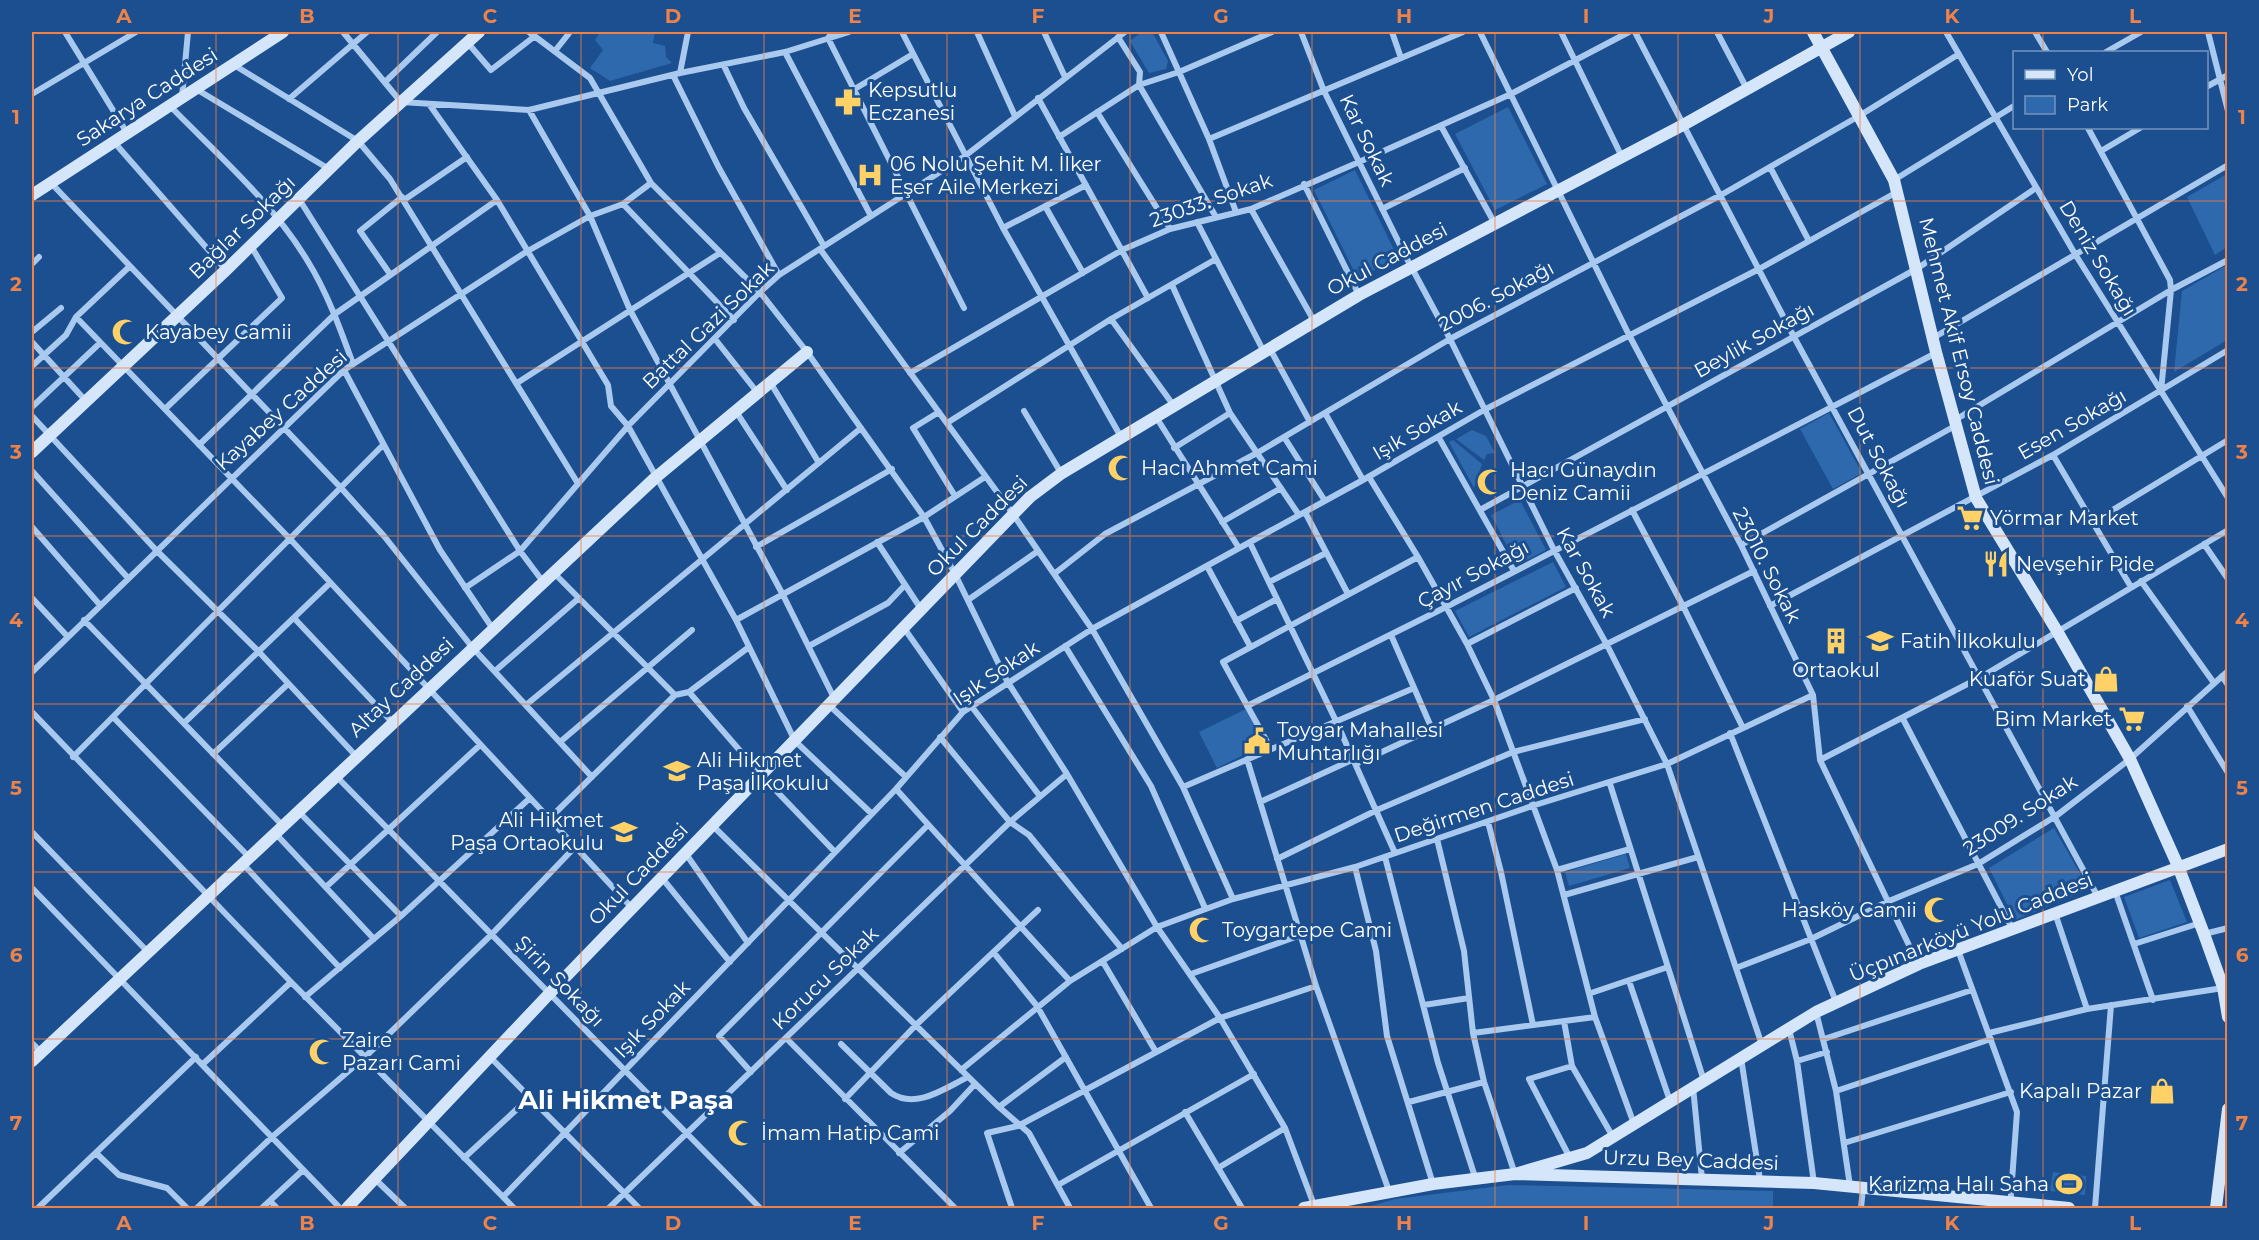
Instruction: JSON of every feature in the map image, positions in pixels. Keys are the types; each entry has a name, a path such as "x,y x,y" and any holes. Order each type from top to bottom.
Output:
{"main road":[{"name":"Sakarya Caddesi","path":"32,195 283,32"},
{"name":"Bağlar Sokağı","path":"32,452 226,270 358,141 479,32"},
{"name":"Mehmet Akif Ersoy Caddesi","path":"1813,32 1896,186 1936,352 1976,498 2058,631 2130,759 2178,866 2202,929 2223,987 2228,1017"},
{"name":"Okul Caddesi","path":"347,1209 549,994 762,776 1012,513 1062,473 1359,295 1683,125 1849,32"},
{"name":"Altay Caddesi","path":"36,1057 655,478 698,440 807,352"},
{"name":"Üçpınarköyü Yolu Caddesi","path":"1515,1174 1587,1153 1816,1012 1918,964 2228,849"},
{"path":"2216,1209 2228,1109"},
{"name":"Urzu Bey Caddesi","path":"1309,1208 1389,1191 1515,1174 1814,1183 2010,1206 2069,1209"},
{"path":"1350,1209 1364,1196"}],"street":[{"path":"65,32 128,133"},
{"path":"32,94 136,32"},
{"path":"182,97 188,32"},
{"path":"343,32 401,102 529,110 599,95 676,74 785,52 849,32"},
{"path":"289,99 367,32"},
{"path":"385,82 437,32"},
{"path":"555,51 570,32"},
{"path":"688,32 676,74 719,168 779,275"},
{"path":"828,38 833,32"},
{"path":"902,32 1003,228 1121,437"},
{"path":"977,32 1015,116"},
{"path":"1044,32 1065,77"},
{"name":"Battal Gazi Sokak","path":"465,588 520,551 577,482 628,426 779,275 965,156 1125,32"},
{"path":"1161,32 1209,139 1236,212"},
{"path":"1059,137 1139,85 1179,72 1272,32"},
{"name":"Kar Sokak","path":"1301,32 1324,91 1411,268 1450,339 1554,550 1607,645 1667,764 1762,1045"},
{"path":"1392,32 1401,58"},
{"path":"1209,139 1463,32"},
{"name":"23010. Sokak","path":"1480,32 1629,335 1741,545 1813,695 1820,760 1918,964"},
{"path":"1561,32 1622,157"},
{"name":"23033. Sokak","path":"910,373 1122,250 1170,229 1251,208 1359,162 1511,94 1573,59 1629,32"},
{"name":"Dut Sokağı","path":"1635,32 1794,337 1981,676 2098,897"},
{"path":"1717,32 1747,89"},
{"name":"Deniz Sokağı","path":"1946,32 2075,254 2228,498"},
{"path":"2035,32 2046,51"},
{"path":"2108,51 2141,32"},
{"path":"2208,32 2228,111"},
{"path":"467,42 491,70 532,34 590,78 651,183 760,292 807,352 892,469 924,517 955,574 1007,681 1067,774 1157,927 1220,1018 1285,1128 1309,1208"},
{"path":"1118,37 1140,72 1139,85 1216,217"},
{"path":"828,38 964,308"},
{"path":"785,52 870,216"},
{"path":"853,90 913,54"},
{"name":"2006. Sokağı","path":"1054,574 1105,534 1257,453 1450,339 1721,195 1860,116 1959,54"},
{"path":"233,64 358,141 403,198 577,482"},
{"path":"724,66 744,108 822,247 1092,629 1183,787 1233,899"},
{"path":"2208,86 2228,75"},
{"path":"196,89 329,170"},
{"path":"1038,98 1148,298"},
{"path":"429,104 498,200 526,252 583,340 608,385 611,406 628,426 736,620 795,741 871,813"},
{"path":"170,105 278,220 307,259 335,314 353,364"},
{"name":"Işık Sokak","path":"503,1197 896,789 963,712 1007,681 1092,629 1439,438 1484,410 1809,241 1896,186 2013,107"},
{"path":"529,110 590,216 630,310 783,594 809,646 832,703 906,777"},
{"path":"1097,112 1170,229"},
{"path":"1442,126 1495,224"},
{"path":"2089,129 2170,280 2171,290 2161,391"},
{"path":"2100,151 2138,129"},
{"path":"113,142 226,270"},
{"path":"390,274 360,231 403,198 467,157"},
{"path":"1933,338 2228,165"},
{"path":"1770,167 1809,241"},
{"path":"1382,209 1465,168"},
{"path":"51,183 342,489 384,536 472,647 592,777"},
{"name":"Kayabey Caddesi","path":"32,672 230,477 344,370 526,252 590,216 623,204 651,183"},
{"path":"1304,184 1359,295"},
{"path":"1003,228 1086,185"},
{"name":"Beylik Sokağı","path":"1480,510 1917,268 2036,188"},
{"path":"299,199 520,551 544,583"},
{"path":"199,445 335,314 358,295 498,200"},
{"path":"623,204 734,320"},
{"path":"1045,206 1083,273"},
{"path":"1251,208 1314,321"},
{"path":"1197,222 1267,350 1310,422"},
{"path":"165,410 219,361 282,298 251,246"},
{"path":"517,383 720,252"},
{"path":"32,264 39,257"},
{"path":"947,423 1111,319 1216,259"},
{"path":"1741,545 1870,473 2171,290 2228,260"},
{"path":"32,366 66,335 76,317 129,267"},
{"path":"1172,285 1230,413 1281,488 1302,514 1347,594"},
{"path":"32,332 61,308"},
{"path":"76,317 291,540 632,908"},
{"path":"1111,319 1174,406"},
{"path":"715,339 757,392"},
{"path":"32,342 86,401"},
{"path":"32,407 100,343"},
{"name":"Esen Sokağı","path":"1770,606 2053,455 2228,350"},
{"name":"Çayır Sokağı","path":"1247,706 1446,607 1936,352"},
{"path":"344,370 440,550 493,628"},
{"path":"770,381 819,463"},
{"path":"735,410 787,490"},
{"path":"1024,411 1062,473"},
{"path":"939,412 913,428 955,496"},
{"path":"1174,448 1230,413"},
{"path":"1325,413 1418,557 1467,644 1494,700 1557,870 1591,993 1595,1017 1634,1124"},
{"path":"32,416 156,550 259,652 357,757"},
{"path":"1156,416 1239,548"},
{"path":"526,705 861,428"},
{"path":"1284,437 1325,501"},
{"path":"1439,438 1514,570"},
{"path":"2093,522 2228,440"},
{"path":"73,757 342,489 383,445"},
{"path":"2053,455 2132,587"},
{"path":"756,547 892,469"},
{"path":"32,471 128,578"},
{"path":"736,620 924,517 986,477"},
{"path":"1222,522 1281,488"},
{"path":"1632,510 1683,606 1743,728"},
{"path":"32,528 100,605"},
{"path":"1820,760 1903,719 1981,676 2228,530"},
{"path":"877,542 921,610"},
{"path":"1250,543 1314,673 1395,854"},
{"path":"2204,544 2228,579"},
{"path":"968,600 1038,551"},
{"path":"1269,582 1326,553"},
{"path":"1271,749 1223,662 1418,557"},
{"path":"1207,566 1250,646"},
{"path":"1260,802 1432,729 1754,571"},
{"path":"555,573 675,695"},
{"path":"2141,581 2214,683"},
{"path":"184,723 330,583"},
{"path":"809,646 888,603 905,585"},
{"path":"1467,644 1576,588"},
{"path":"32,598 68,637"},
{"path":"495,671 579,598"},
{"path":"1236,621 1277,598"},
{"path":"294,618 392,722"},
{"path":"84,620 213,754 280,830 326,887 374,939"},
{"path":"904,628 963,712"},
{"path":"560,742 692,630"},
{"path":"1391,634 1432,729"},
{"path":"1065,646 1151,786 1205,908"},
{"path":"549,819 675,695 689,692 750,647"},
{"path":"2225,674 2228,685"},
{"name":"23009. Sokak","path":"1736,968 1811,939 1888,901 1978,864 2056,816 2130,759 2225,674"},
{"path":"213,754 288,684"},
{"path":"1183,787 1414,688"},
{"path":"689,692 762,776 834,851"},
{"name":"Değirmen Caddesi","path":"961,1070 1070,981 1157,927 1233,899 1355,867 1532,806 1610,784 1667,764 1813,695"},
{"path":"972,706 1039,795"},
{"path":"2187,706 2228,773"},
{"path":"32,712 305,997 514,1209"},
{"path":"113,717 247,861 340,968"},
{"path":"1277,859 1377,810 1513,752 1645,719"},
{"path":"1903,719 2012,928"},
{"path":"1730,733 1836,1002"},
{"path":"940,737 1010,822 1029,835 1122,949"},
{"path":"326,887 480,745"},
{"path":"1247,759 1316,986 1389,1191"},
{"name":"Korucu Sokak","path":"609,1209 1010,822 1039,795 1067,774"},
{"name":"Şirin Sokağı","path":"336,776 760,1209"},
{"path":"1610,784 1668,967 1698,1084 1702,1179"},
{"path":"896,789 1070,981"},
{"path":"305,997 401,916 530,798"},
{"path":"299,812 401,916"},
{"path":"1488,822 1501,872 1533,1025"},
{"path":"751,1072 718,1036 928,825"},
{"path":"713,826 1018,1126 1029,1133 1070,1209"},
{"path":"32,832 148,952"},
{"path":"1437,839 1464,951 1473,1033 1484,1082 1515,1174"},
{"path":"197,1209 272,1137 365,1058 491,935 575,847"},
{"path":"1557,870 1630,849"},
{"path":"686,854 748,943"},
{"path":"1385,857 1446,1092 1476,1180"},
{"path":"1564,895 1638,872 1698,857"},
{"path":"1355,867 1376,951 1387,1036 1433,1184"},
{"path":"662,878 730,962"},
{"path":"32,888 340,1209"},
{"path":"2115,890 2153,1000"},
{"path":"845,1099 916,1025 1038,910"},
{"path":"2055,913 2087,1009"},
{"path":"2134,944 2202,929 2228,928"},
{"path":"1191,974 1301,935"},
{"path":"1958,949 2017,1112 2010,1206"},
{"path":"994,953 1037,1006 1151,1209"},
{"path":"1103,962 1156,1052"},
{"path":"1591,993 1668,967"},
{"path":"1629,981 1670,1101"},
{"path":"202,1064 291,982"},
{"path":"1012,1209 987,1133 1018,1126 1220,1018 1316,986"},
{"path":"1836,1090 1990,1036 2087,1009 2223,987"},
{"path":"1824,1039 1972,990"},
{"path":"1424,1005 1469,998"},
{"path":"2095,1209 2111,1005"},
{"path":"1816,1012 1836,1090 1844,1143 1861,1209"},
{"path":"1473,1033 1595,1017"},
{"path":"1564,1021 1572,1066 1612,1137"},
{"path":"1789,1029 1797,1061 1814,1183"},
{"path":"786,1038 955,1209"},
{"path":"32,1042 36,1057"},
{"path":"841,1044 893,1095 914,1100 926,1097 968,1077"},
{"path":"1797,1061 1827,1052"},
{"path":"38,1209 196,1057"},
{"path":"490,1057 639,1209"},
{"path":"999,1107 1066,1057"},
{"path":"1741,1058 1760,1180"},
{"path":"1570,1158 1529,1079 1572,1066"},
{"path":"1058,1185 1254,1074"},
{"path":"1409,1102 1484,1082"},
{"path":"899,1153 950,1111 975,1084"},
{"path":"1844,1143 2011,1092"},
{"path":"464,1158 530,1097"},
{"path":"1185,1112 1242,1209"},
{"path":"1218,1168 1285,1128"},
{"path":"96,1153 119,1175 167,1188 187,1209"},
{"path":"262,1209 303,1170"},
{"path":"375,1179 405,1209"},
{"path":"270,1201 277,1209"}],"green space":[{"path":"600,32 655,32 653,43 665,46 666,57 672,63 610,81 590,68 603,50 595,40"},
{"path":"1142,32 1152,32 1168,61 1166,69 1149,73 1130,41"},
{"path":"1508,107 1547,184 1495,210 1455,134"},
{"path":"1355,170 1396,254 1395,258 1361,278 1355,273 1314,190"},
{"path":"2227,174 2227,247 2215,255 2187,197"},
{"path":"2227,265 2227,340 2174,372 2182,291"},
{"path":"1829,413 1862,473 1833,489 1800,429"},
{"path":"1472,430 1486,436 1495,453 1487,454 1484,460 1456,439"},
{"path":"1453,440 1482,464 1474,488 1449,442"},
{"path":"1520,500 1546,550 1517,565 1491,515"},
{"path":"1553,562 1566,587 1469,637 1455,611"},
{"path":"1246,709 1264,745 1217,768 1199,732"},
{"path":"2054,828 2089,889 2015,920 1989,868"},
{"path":"1626,854 1630,868 1569,886 1565,872"},
{"path":"2170,880 2187,922 2139,938 2124,897"},
{"name":"Karizma Halı Saha","path":"2053,1172 2086,1176 2085,1195 2050,1191"},
{"path":"1508,1185 1773,1191 1773,1208 1364,1208 1395,1199"}],"place":[{"name":"Kepsutlu Eczanesi","path":"848,102"},
{"name":"06 Nolu Şehit M. İlker Eşer Aile Merkezi","path":"870,175"},
{"name":"Kayabey Camii","path":"125,332"},
{"name":"Hacı Ahmet Cami","path":"1121,468"},
{"name":"Hacı Günaydın Deniz Camii","path":"1490,482"},
{"name":"Yörmar Market","path":"1970,518"},
{"name":"Nevşehir Pide","path":"1996,564"},
{"name":"Ortaokul","path":"1836,641"},
{"name":"Fatih İlkokulu","path":"1880,641"},
{"name":"Kuaför Suat","path":"2106,679"},
{"name":"Bim Market","path":"2132,719"},
{"name":"Toygar Mahallesi Muhtarlığı","path":"1257,741"},
{"name":"Ali Hikmet Paşa İlkokulu","path":"677,771"},
{"name":"Ali Hikmet Paşa Ortaokulu","path":"624,832"},
{"name":"Hasköy Camii","path":"1937,910"},
{"name":"Toygartepe Cami","path":"1202,930"},
{"name":"Zaire Pazarı Cami","path":"322,1052"},
{"name":"Kapalı Pazar","path":"2162,1091"},
{"name":"İmam Hatip Cami","path":"741,1133"},
{"name":"Karizma Halı Saha","path":"2069,1184"}],"district":[{"name":"Ali Hikmet Paşa","path":"626,1100"}]}
